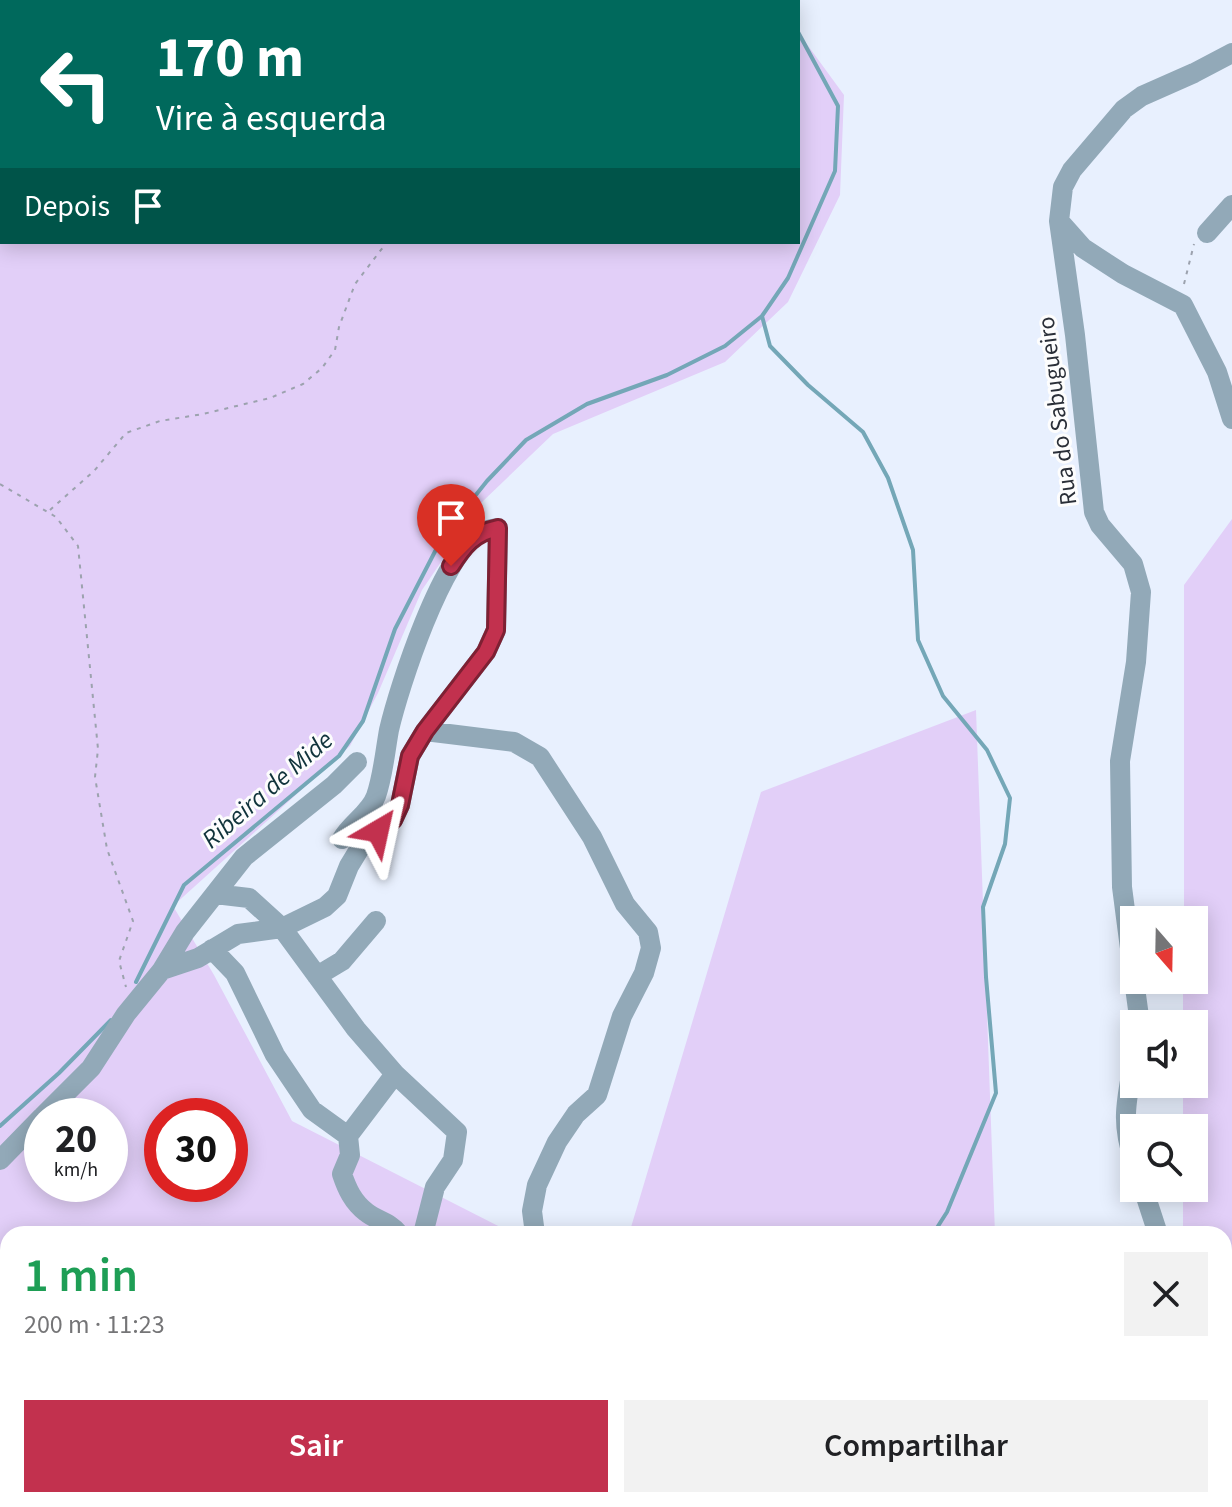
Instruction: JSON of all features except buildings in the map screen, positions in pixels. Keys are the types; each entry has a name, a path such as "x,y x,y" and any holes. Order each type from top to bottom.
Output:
{"street":[{"name":"Rua do Sabugueiro","path":"1124,906 1120,761 1136,662 1141,592 1133,564 1100,525 1094,512 1059,221 1063,187 1072,170 1124,109 1142,96 1232,53"},
{"path":"1207,233 1232,205"},
{"path":"1059,221 1083,248 1123,274 1183,305 1217,372 1232,419"},
{"path":"162,970 198,958 238,934 282,928 325,907 337,896 349,866 363,843 393,820 400,805 410,756 425,731 486,652 496,630 498,528 481,532 463,548 428,611 390,726 376,797 368,810 350,825 342,839"},
{"path":"425,731 514,742 540,757 592,837 625,904 648,932 651,948 644,973 622,1016 597,1095 576,1114 557,1142 537,1185 532,1211 534,1226"},
{"path":"60,1098 91,1068 162,970 185,932 244,857 334,785 357,762"},
{"path":"215,894 249,898 282,928 356,1029 395,1074 457,1132 453,1160 435,1187 425,1226"},
{"path":"317,976 342,961 376,921"},
{"path":"212,949 235,973 275,1055 312,1110 348,1136"},
{"path":"392,1226 367,1213 349,1193 342,1174 350,1155 348,1136 395,1074"},
{"path":"0,1160 24,1135"},
{"path":"1148,1202 1155,1226"}],"path":[{"path":"1183,305 1185,280 1194,244 1207,233"},
{"path":"49,511 94,471 126,433 160,421 270,398 303,384 322,368 335,350 339,327 355,284 385,244"},
{"path":"0,484 49,511 78,546 98,749 95,777 107,849 133,921 119,961 124,985 140,998"}],"shaded area":[{"path":"800,35 844,95 840,195 788,302 725,362 553,434 482,502 422,590 378,693 350,746 173,906 214,975 292,1121 498,1226 0,1226 0,244 800,244"},
{"path":"1232,519 1232,1226 1183,1226 1183,1202 1208,1202 1208,1114 1183,1114 1183,1098 1208,1098 1208,1010 1183,1010 1183,994 1208,994 1208,906 1184,906 1184,585"},
{"path":"976,710 995,1226 631,1226 761,792"}],"waterway":[{"name":"Ribeira de Mide","path":"136,982 184,885 339,756 363,721 395,629 443,536 487,481 526,440 587,404 667,375 725,346 762,316 788,278 835,171 838,106 800,36"},
{"path":"762,316 770,346 808,385 863,432 888,478 913,550 918,640 943,696 987,750 1010,798 1005,844 983,907 996,1093 947,1212 938,1226"},
{"name":"Ribeira de Mide","path":"0,1126 59,1073 111,1020"}],"route":[{"path":"378,831 393,820 400,805 410,756 425,731 486,652 496,630 498,528 481,532 463,548 451,566"}]}
